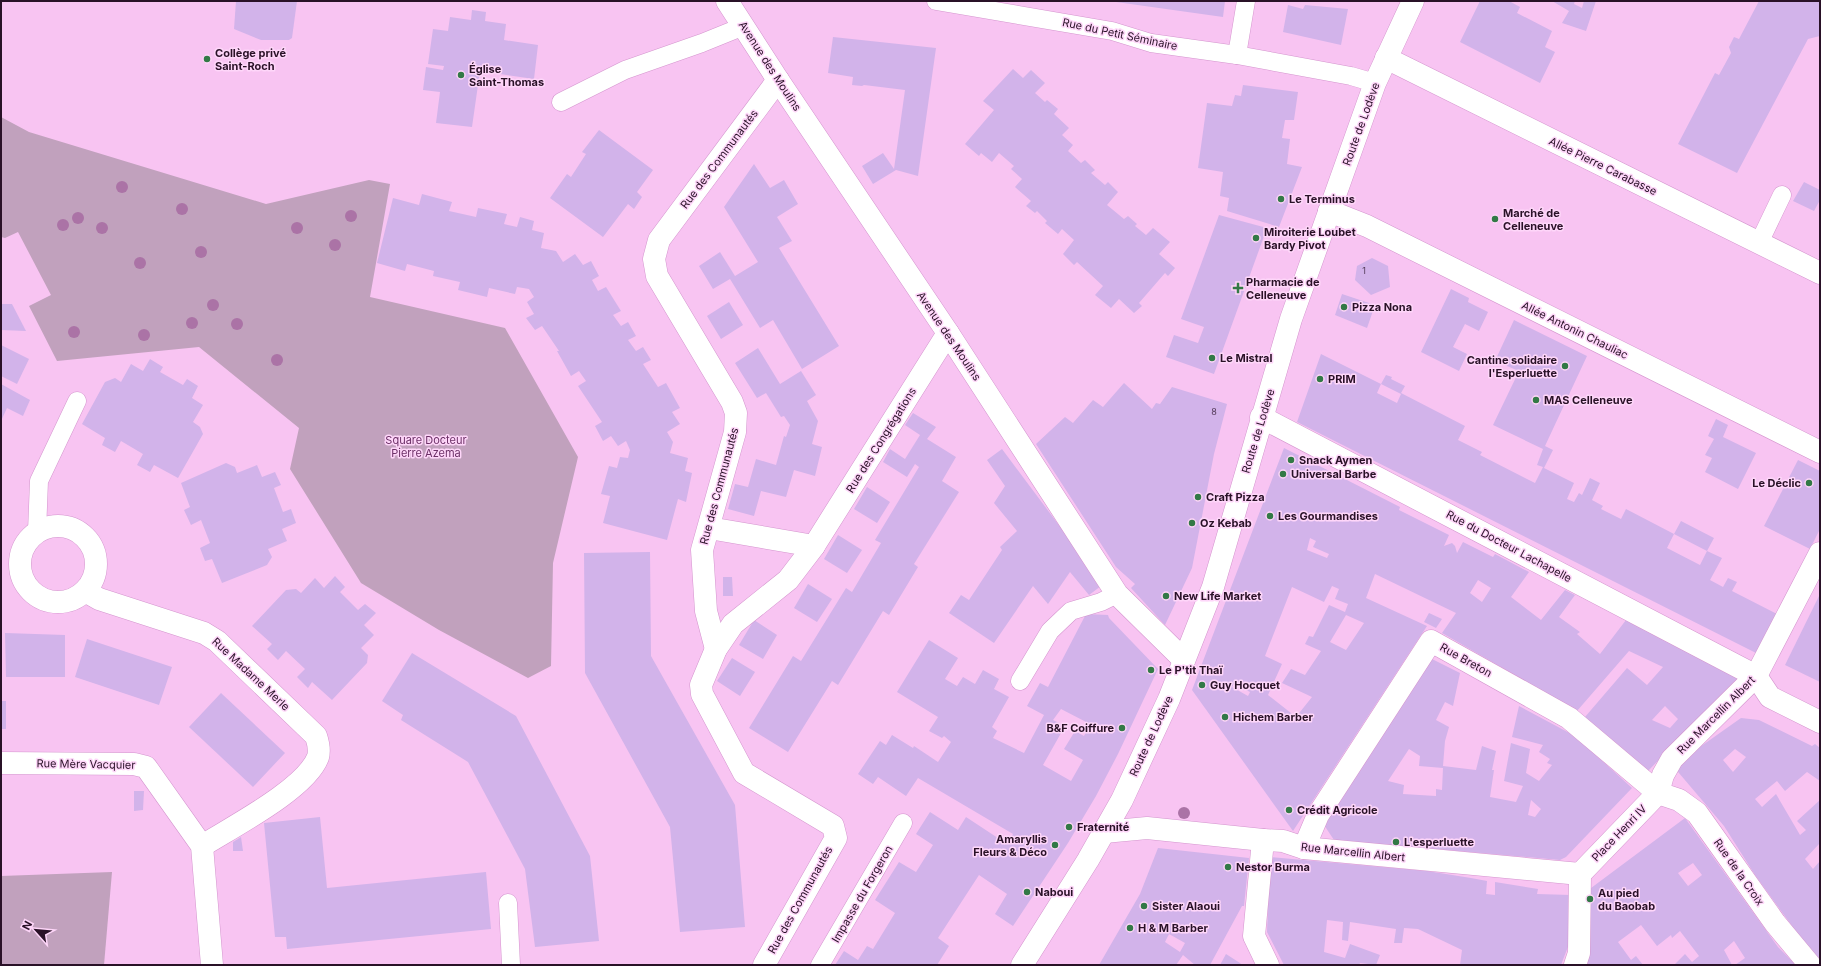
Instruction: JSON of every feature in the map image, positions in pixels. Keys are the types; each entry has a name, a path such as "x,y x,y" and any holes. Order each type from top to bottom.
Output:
{"street":[{"name":"Avenue des Moulins","path":"727,1 778,80 948,333 1117,594 1184,660"},
{"name":"Route de Lodève","path":"1022,965 1088,860 1122,800 1169,699 1212,587 1291,319 1375,83 1413,1"},
{"name":"Allée Pierre Carabasse","path":"1386,58 1820,273"},
{"name":"Rue des Communautés","path":"764,965 836,838 833,826 744,773 702,694 701,685 716,649 706,611 702,550 735,432 736,413 732,402 657,276 654,259 658,240 778,80"},
{"name":"Allée Antonin Chauliac","path":"1329,211 1367,226 1820,452"},
{"name":"Rue des Congrégations","path":"716,649 733,624 788,580 814,546 948,333"},
{"name":"Rue du Docteur Lachapelle","path":"1261,417 1756,676"},
{"path":"61,526 73,528 83,535 91,545 95,556 96,569 92,580 85,591 75,598 62,602 50,601 38,596 28,588 22,577 20,564 22,552 28,540 38,532 49,527 61,526"},
{"path":"709,528 814,546"},
{"name":"Rue Marcellin Albert","path":"1658,793 1663,775 1672,759 1756,676 1820,553"},
{"name":"Rue Madame Merle","path":"85,591 99,599 204,633 216,641 316,736 319,744 319,756 310,771 297,785 202,846"},
{"name":"Rue Breton","path":"1304,848 1318,815 1431,641 1569,718 1658,793"},
{"path":"1756,676 1770,697 1820,722"},
{"name":"Rue Mère Vacquier","path":"1,763 140,764 146,767 202,846 212,965"},
{"name":"Place Henri IV","path":"1580,874 1658,793"},
{"name":"Rue de la Croix","path":"1658,793 1679,800 1697,813 1775,923 1810,965"},
{"name":"Rue Marcellin Albert","path":"1104,832 1147,828 1283,841 1304,848 1580,874"},
{"path":"1262,840 1254,936 1268,965"},
{"path":"1575,965 1579,953 1580,874"}],"lane":[{"name":"Rue du Petit Séminaire","path":"936,1 1112,31 1151,43 1237,55 1351,76 1375,83"},
{"path":"1237,55 1246,1"},
{"path":"561,102 624,70 702,43 744,26"},
{"path":"1759,243 1782,195"},
{"path":"38,532 39,482 77,401"},
{"path":"1020,681 1050,631 1071,610 1101,602 1117,594"},
{"name":"Impasse du Forgeron","path":"820,965 903,823"},
{"path":"508,903 511,965"}],"green space":[{"name":"Square Docteur Pierre Azema","path":"1,117 29,132 266,204 369,180 390,184 370,297 505,328 578,457 553,563 551,666 528,678 439,630 361,583 290,469 299,428 199,347 57,361 29,306 51,295 18,232 5,238 1,237"},
{"path":"112,872 104,965 1,965 1,876"}],"building":[{"path":"236,1 297,1 292,38 289,40 261,40 234,29"},
{"path":"1109,1 1225,1 1223,17"},
{"path":"1480,1 1509,1 1520,7 1517,13 1552,31 1545,47 1555,52 1540,83 1460,42"},
{"path":"1552,1 1575,1 1574,4 1582,8 1584,1 1596,1 1586,31 1562,23 1569,11"},
{"path":"1759,1 1820,1 1820,36 1808,39 1737,173 1678,144 1715,73 1719,75 1731,53 1729,47 1734,37 1739,39"},
{"path":"1288,5 1303,9 1305,5 1348,9 1341,45 1283,32"},
{"name":"Église Saint-Thomas","path":"472,10 486,12 485,21 506,24 504,40 538,45 534,79 480,71 472,127 436,123 440,92 423,90 426,67 443,70 444,66 428,64 433,29 448,31 450,17 471,20"},
{"path":"833,37 936,48 918,176 896,170 873,184 862,166 883,153 894,169 905,90 852,85 853,77 828,73"},
{"path":"1013,69 1023,78 1031,70 1045,83 1035,93 1045,102 1047,100 1058,109 1054,114 1069,128 1062,135 1073,145 1068,151 1081,163 1085,160 1095,170 1091,173 1105,185 1108,182 1118,192 1107,205 1124,219 1128,216 1137,224 1135,226 1146,235 1153,228 1170,242 1159,254 1175,268 1168,276 1165,273 1139,303 1142,306 1134,313 1119,299 1111,308 1095,295 1103,286 1077,262 1074,265 1063,254 1074,240 1062,229 1058,234 1045,223 1047,221 1037,211 1035,213 1026,206 1031,201 1015,187 1022,179 1011,169 1014,166 999,153 992,162 981,153 979,156 965,144 994,110 983,101"},
{"path":"1243,85 1298,92 1294,120 1285,120 1282,138 1290,139 1287,164 1302,167 1279,227 1227,211 1229,198 1220,196 1223,172 1198,168 1207,103 1232,106 1235,95 1241,96"},
{"path":"599,130 653,170 637,192 642,197 634,209 628,204 603,237 550,198 567,174 571,177 586,154 582,152"},
{"path":"754,164 770,188 784,180 798,204 777,217 792,241 779,248 839,346 802,369 773,320 760,328 730,279 713,289 699,266 720,252 735,276 758,262 724,207"},
{"path":"1804,182 1820,190 1820,200 1814,211 1793,201"},
{"path":"422,194 452,202 449,211 476,217 478,208 507,214 504,224 517,227 520,217 534,221 532,230 544,233 541,248 556,251 563,262 575,254 583,265 591,261 599,276 592,280 598,291 606,287 621,311 613,315 621,326 628,322 636,336 628,340 636,351 643,347 651,360 643,364 658,387 666,383 680,408 672,412 680,424 667,432 673,442 670,453 688,458 685,471 692,473 686,502 678,499 667,540 603,523 610,496 601,494 609,466 617,468 620,457 628,458 630,450 626,441 618,446 611,436 603,441 595,426 602,422 578,386 586,381 579,371 571,376 557,351 559,351 542,326 535,330 526,318 534,314 527,302 534,297 529,289 517,287 515,294 489,288 487,297 458,290 460,282 433,276 434,271 407,264 405,271 377,263 393,198 419,205"},
{"path":"1219,215 1267,228 1214,374 1166,357 1174,335 1198,343 1204,327 1181,319"},
{"path":"1372,258 1388,266 1390,287 1371,295 1355,280 1357,266"},
{"path":"1451,289 1469,298 1468,302 1488,312 1479,331 1465,324 1453,347 1467,354 1459,371 1421,352"},
{"path":"1342,294 1375,305 1367,328 1335,315"},
{"path":"729,302 743,325 721,339 707,316"},
{"path":"1,304 12,304 26,331 1,330"},
{"path":"1514,320 1587,356 1545,446 1553,450 1544,468 1574,483 1567,499 1574,502 1579,493 1582,495 1590,478 1600,483 1592,500 1603,506 1601,509 1621,519 1626,509 1674,534 1667,548 1700,565 1707,551 1722,558 1710,580 1723,587 1728,578 1737,582 1732,591 1777,614 1758,654 1297,422 1321,354 1381,384 1386,375 1392,377 1391,379 1405,386 1401,393 1465,426 1458,440 1482,452 1480,455 1535,483 1543,467 1537,465 1543,449 1493,425 1519,371 1495,361","holes":["1381,384 1401,394 1397,403 1377,393"]},
{"path":"1,345 29,359 17,384 1,376"},
{"path":"758,348 780,384 801,371 816,395 807,401 818,421 812,444 822,447 815,476 794,470 786,497 761,491 754,516 728,509 735,484 748,487 756,459 776,465 784,436 786,437 790,425 784,416 781,417 766,393 757,398 735,363"},
{"path":"150,359 163,367 160,372 183,385 187,379 198,386 192,398 203,405 193,422 200,427 203,434 178,478 154,465 150,472 137,465 143,454 121,441 115,452 102,445 105,438 82,424 105,382 115,378 121,382 131,364 143,371"},
{"path":"1124,383 1152,409 1156,403 1160,404 1172,387 1227,404 1214,454 1192,568 1165,625 1131,588 1135,584 1116,567 1036,444 1065,417 1073,423 1093,400 1103,407"},
{"path":"1,384 30,400 23,416 7,408 1,421"},
{"path":"913,413 936,427 927,439 956,457 942,481 959,492 914,564 918,567 889,615 883,611 838,685 832,681 788,752 749,728 793,656 801,661 846,588 852,592 881,543 875,540 919,467 915,464 907,477 883,462 890,449 905,459 920,435 905,425"},
{"path":"1716,419 1728,425 1723,437 1756,453 1738,489 1705,472 1712,458 1705,455 1714,439 1708,436"},
{"path":"1284,448 1400,507 1399,510 1449,535 1444,546 1452,543 1455,546 1457,553 1463,542 1493,557 1495,554 1529,572 1511,597 1541,620 1565,590 1575,595 1559,617 1580,632 1577,634 1600,654 1626,620 1739,678 1647,772 1585,717 1627,668 1647,685 1663,667 1629,651 1577,711 1442,633 1456,613 1375,574 1366,598 1427,626 1293,831 1192,690","holes":["1310,538 1316,541 1313,547 1329,554 1327,558 1307,550","1478,580 1491,588 1482,602 1470,593","1332,586 1339,589 1335,599 1348,604 1345,612 1329,605 1313,637 1309,636 1305,644 1321,651 1305,675 1291,669 1282,683 1312,697 1296,717 1268,695 1282,664 1265,656 1292,587 1324,602","1346,615 1364,623 1346,650 1330,642","1234,684 1250,692 1248,696 1232,687","1665,706 1678,719 1670,728 1652,720"]},
{"path":"1002,449 1064,532 1101,586 1089,595 1070,572 1048,604 1033,586 994,643 949,613 961,595 969,600 1002,550 1000,547 1017,531 994,503 1005,486 987,460"},
{"path":"1798,460 1820,471 1820,529 1810,549 1764,526"},
{"path":"226,463 235,467 237,473 257,465 262,477 275,472 281,485 274,488 283,512 291,509 296,523 282,529 287,541 268,549 272,557 267,565 222,583 212,559 205,561 200,548 210,543 201,520 191,525 184,510 190,507 181,483"},
{"path":"867,487 890,502 877,523 854,509"},
{"path":"1681,521 1714,538 1707,551 1674,534"},
{"path":"838,535 862,550 847,573 824,559"},
{"path":"650,552 651,656 735,805 745,927 680,932 670,827 585,673 584,553"},
{"path":"335,576 345,587 340,592 358,610 365,604 376,613 364,625 374,635 361,648 368,655 367,663 332,700 312,682 308,688 297,677 305,669 286,651 278,660 267,649 272,644 252,626 286,590 296,589 301,593 315,578 324,588"},
{"path":"723,577 732,577 733,596 723,596"},
{"path":"808,584 832,599 817,622 794,608"},
{"path":"1820,594 1820,682 1785,665"},
{"path":"1429,613 1442,619 1436,628 1424,622"},
{"path":"1086,614 1108,615 1109,618 1158,669 1118,754 1096,796 1068,843 1013,926 995,914 1007,894 979,875 938,938 949,946 937,965 835,965 844,951 858,960 867,946 873,949 895,913 875,900 899,862 916,872 933,845 916,834 930,812 958,830 966,817 1007,844 1013,834 918,778 906,796 878,777 873,784 858,774 880,741 886,745 892,735 913,748 914,746 938,762 951,742 944,736 942,738 929,731 938,717 897,692 929,640 958,658 945,679 957,686 963,677 975,684 983,670 999,679 994,689 1009,697 992,727 997,731 993,738 1024,753 1044,715 1027,706 1040,683 1048,687","holes":["1061,709 1090,724 1084,736 1075,731 1064,749 1083,760 1071,781 1043,765 1065,726 1053,720"]},
{"path":"754,620 777,635 763,659 739,645"},
{"path":"5,633 65,635 65,677 6,677"},
{"path":"87,639 172,667 159,705 75,677"},
{"path":"412,653 516,716 590,856 599,941 535,947 525,869 468,762 401,720 403,715 382,701"},
{"path":"1428,657 1460,673 1453,706 1445,702 1436,720 1449,727 1445,741 1443,766 1476,770 1482,746 1496,751 1492,770 1494,770 1490,797 1516,802 1523,786 1504,781 1511,743 1530,749 1526,773 1539,781 1552,765 1547,763 1550,759 1539,752 1543,745 1512,737 1519,706 1575,736 1632,788 1566,857 1560,860 1334,840 1322,822","holes":["1409,749 1420,756 1419,766 1443,768 1442,790 1436,789 1436,796 1403,794 1404,785 1388,781","1531,800 1541,809 1535,817 1528,815"]},
{"path":"732,658 755,672 740,696 717,681"},
{"path":"221,693 285,753 253,787 189,727"},
{"path":"1,701 6,701 6,729 1,729"},
{"path":"1741,718 1759,720 1812,746 1815,744 1820,748 1820,781 1807,772 1785,791 1777,781 1755,799 1762,807 1776,794 1800,835 1806,830 1797,821 1820,800 1820,843 1805,859 1813,869 1820,861 1820,959 1811,952 1755,875 1724,826 1673,766","holes":["1735,749 1746,757 1733,772 1723,760"]},
{"path":"134,791 144,791 143,810 134,811"},
{"path":"320,817 327,888 486,872 491,929 287,949 286,937 275,937 264,823"},
{"path":"1685,818 1778,947 1796,965 1735,965 1745,958 1734,941 1724,950 1732,965 1674,965 1685,954 1692,962 1699,956 1680,931 1672,938 1671,935 1657,946 1641,925 1618,942 1631,960 1636,956 1643,965 1588,965 1583,894","holes":["1693,863 1702,875 1688,886 1678,873"]},
{"path":"241,837 243,851 233,851 233,842"},
{"path":"1158,848 1249,858 1244,906 1242,906 1210,965 1195,965 1183,955 1176,965 1099,965 1140,894","holes":["1169,934 1185,943 1180,952 1165,942"]},
{"path":"1270,857 1427,871 1471,878 1487,881 1486,894 1495,895 1495,882 1538,889 1537,894 1571,895 1571,939 1561,965 1460,965 1462,950 1418,929 1404,928 1402,943 1394,943 1396,929 1350,922 1348,941 1342,940 1343,922 1327,920 1324,952 1345,958 1350,944 1380,955 1376,965 1360,963 1359,965 1284,965 1267,932"},
{"path":"1226,954 1240,963 1242,965 1220,965"}],"place":[{"name":"Collège privé Saint-Roch","path":"207,59"},
{"name":"Église Saint-Thomas","path":"461,75"},
{"name":"Le Terminus","path":"1281,199"},
{"name":"Marché de Celleneuve","path":"1495,219"},
{"name":"Miroiterie Loubet Bardy Pivot","path":"1256,238"},
{"name":"Pharmacie de Celleneuve","path":"1238,288"},
{"name":"Pizza Nona","path":"1344,307"},
{"name":"Le Mistral","path":"1212,358"},
{"name":"Cantine solidaire l'Esperluette","path":"1565,366"},
{"name":"PRIM","path":"1320,379"},
{"name":"MAS Celleneuve","path":"1536,400"},
{"name":"Snack Aymen","path":"1291,460"},
{"name":"Universal Barbe","path":"1283,474"},
{"name":"Le Déclic","path":"1809,483"},
{"name":"Craft Pizza","path":"1198,497"},
{"name":"Les Gourmandises","path":"1270,516"},
{"name":"Oz Kebab","path":"1192,523"},
{"name":"New Life Market","path":"1166,596"},
{"name":"Le P'tit Thaï","path":"1151,670"},
{"name":"Guy Hocquet","path":"1202,685"},
{"name":"Hichem Barber","path":"1225,717"},
{"name":"B&F Coiffure","path":"1122,728"},
{"name":"Crédit Agricole","path":"1289,810"},
{"name":"Fraternité","path":"1069,827"},
{"name":"L'esperluette","path":"1396,842"},
{"name":"Amaryllis Fleurs & Déco","path":"1055,845"},
{"name":"Nestor Burma","path":"1228,867"},
{"name":"Naboui","path":"1027,892"},
{"name":"Au pied du Baobab","path":"1590,899"},
{"name":"Sister Alaoui","path":"1144,906"},
{"name":"H & M Barber","path":"1130,928"}]}
